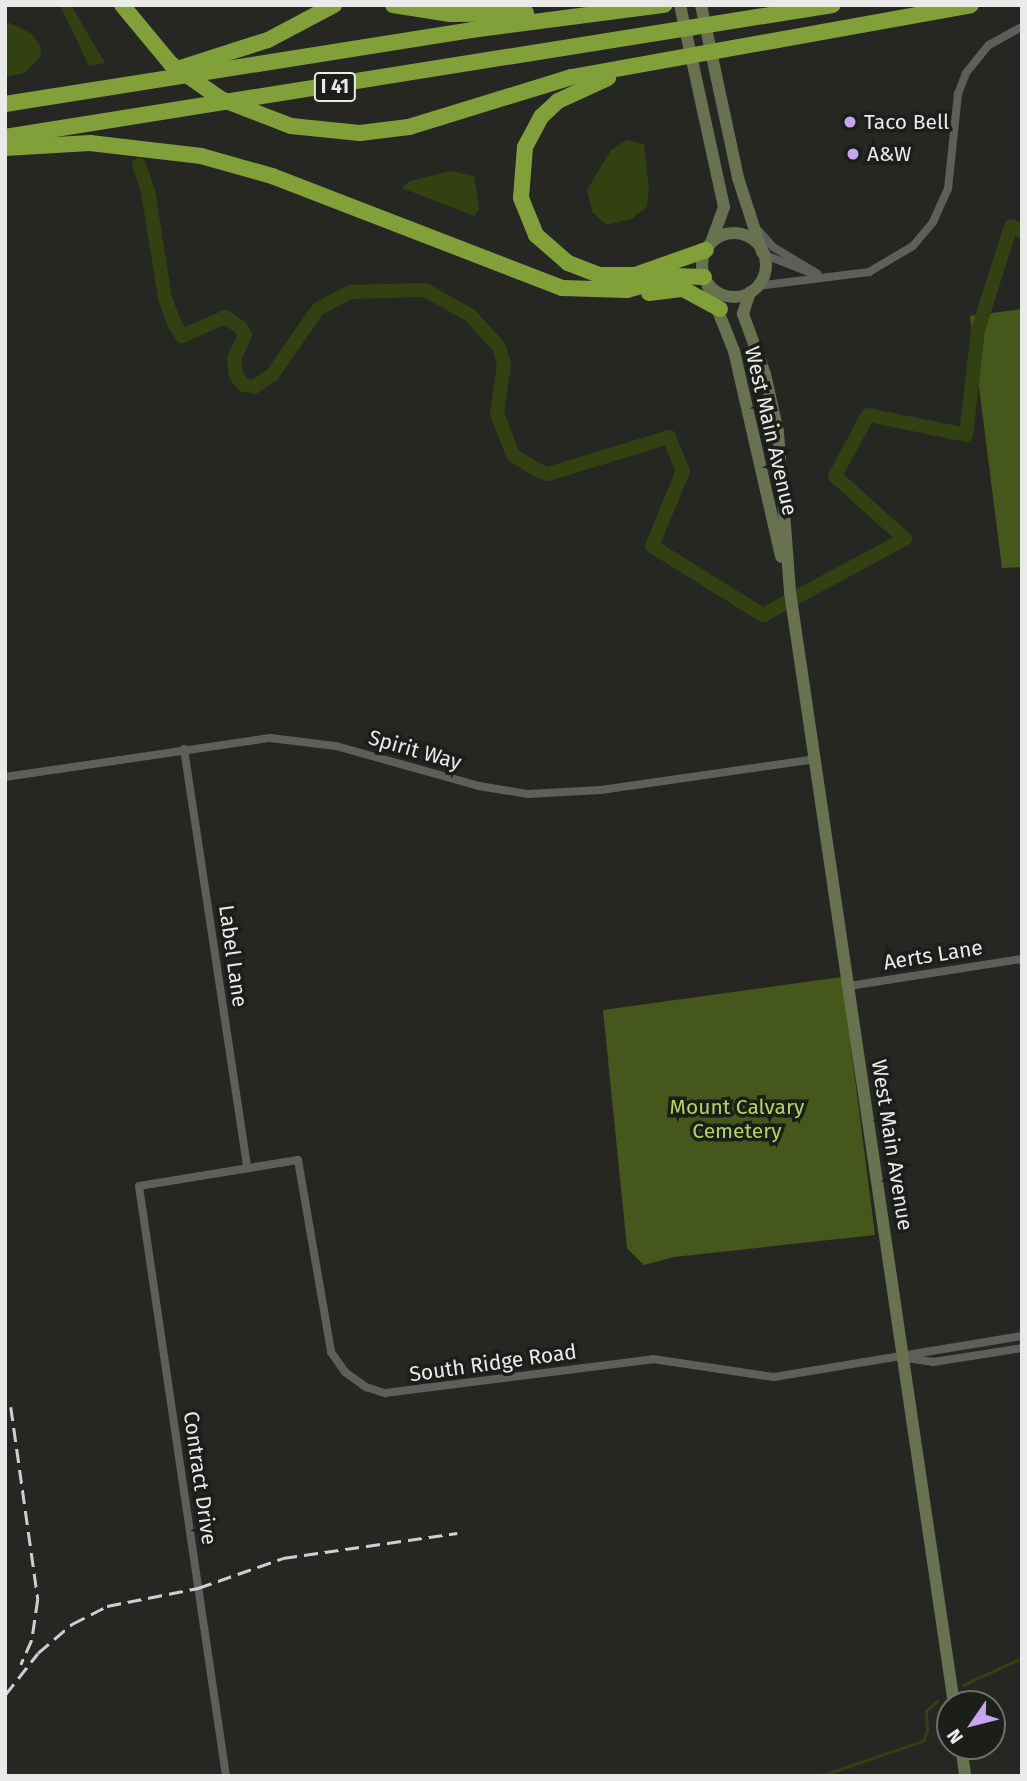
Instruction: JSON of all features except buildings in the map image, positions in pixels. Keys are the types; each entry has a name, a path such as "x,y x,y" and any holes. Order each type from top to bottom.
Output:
{"highway":[{"path":"122,5 150,43 184,75 221,99 291,126 340,133 389,130 572,77 671,62 971,5"},
{"path":"89,90 220,58 268,40 334,5"},
{"path":"393,5 486,14 598,5"},
{"path":"653,5 658,6"},
{"name":"I 41","path":"5,104 471,30 664,5"},
{"name":"I 41","path":"5,137 833,5"},
{"path":"671,62 592,83 558,101 541,117 525,146 521,198 536,235 552,252 585,271 635,275 708,247"},
{"path":"5,148 102,144 201,156 271,176 540,282 626,296 683,289 720,309"},
{"path":"602,291 626,290 675,276 705,279"}],"main road":[{"path":"680,5 724,207 708,247 705,279 721,294 754,289 765,271 757,229 738,178 701,5"},
{"path":"708,247 738,234 763,253"},
{"name":"West Main Avenue","path":"705,279 720,309 744,392 790,592"},
{"name":"West Main Avenue","path":"754,289 743,314 774,405 794,622 952,1690"}],"street":[{"path":"754,289 821,275 863,274 883,267 925,233 949,184 963,78 986,47 1022,27"},
{"path":"757,229 773,247 821,275"},
{"path":"763,253 821,275"},
{"name":"Spirit Way","path":"5,777 270,738 314,741 479,786 560,795 815,759"},
{"name":"Label Lane","path":"184,749 247,1168"},
{"name":"Aerts Lane","path":"849,986 1022,959"},
{"name":"South Ridge Road","path":"139,1186 298,1160 331,1352 345,1372 366,1387 385,1393 653,1359 774,1377 903,1358 930,1349 1022,1336"},
{"name":"Contract Drive","path":"139,1186 226,1776"},
{"name":"South Ridge Road","path":"903,1358 933,1362 1022,1348"}],"green space":[{"path":"1022,309 1022,567 1002,568 970,316"},
{"name":"Mount Calvary Cemetery","path":"842,977 875,1235 674,1257 644,1265 627,1248 603,1010"}],"shaded area":[{"path":"60,5 71,5 105,63 89,66"},
{"path":"5,21 32,34 40,46 41,56 25,73 5,77"},
{"path":"627,140 644,144 649,188 647,207 631,219 607,225 592,212 587,190 611,150"},
{"path":"450,171 474,176 479,210 474,216 402,188 410,181"}],"waterway":[{"path":"139,165 148,191 165,298 174,323 182,336 225,317 240,327 245,335 234,359 236,376 244,385 254,387 272,375 318,309 350,292 425,290 470,315 499,347 504,364 497,413 513,455 535,469 548,474 669,437 683,471 652,546 763,615 905,539 835,476 868,415 966,435 978,330 1011,226 1022,231"},
{"path":"963,1685 1022,1658"},
{"path":"820,1776 923,1741 927,1731 926,1711 936,1702"}],"railway":[{"path":"11,1407 38,1599 32,1640 21,1665"},
{"path":"5,1695 38,1653 72,1624 107,1606 198,1588 283,1558 457,1533"}],"place":[{"name":"Taco Bell","path":"850,122"},
{"name":"A&W","path":"853,154"}]}
